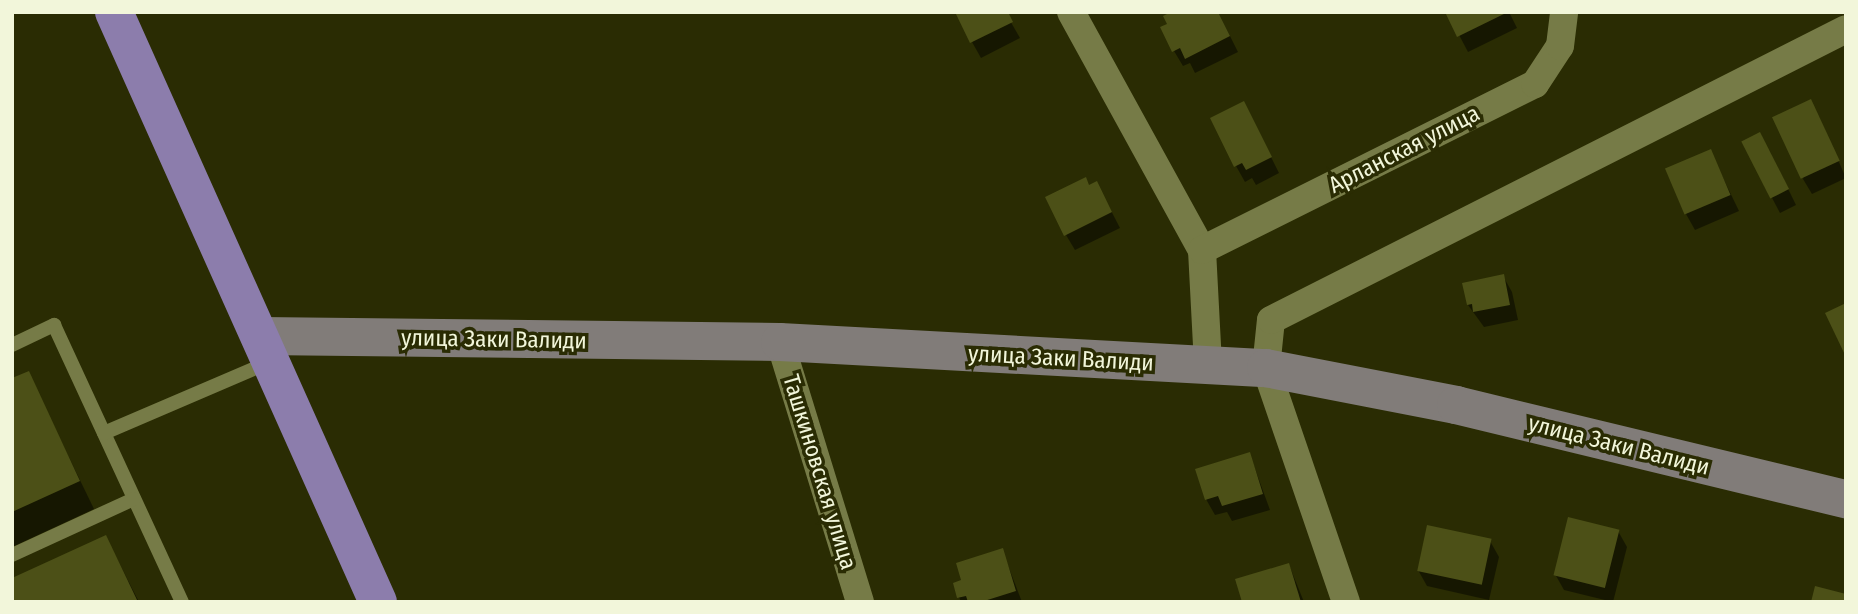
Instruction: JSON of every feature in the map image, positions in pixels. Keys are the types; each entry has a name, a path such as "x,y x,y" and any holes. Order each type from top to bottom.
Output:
{"main road":[{"path":"114,12 378,602"}],"street":[{"path":"1071,12 1202,250 1208,366"},
{"name":"Арланская улица","path":"1202,250 1535,83 1560,46 1564,12"},
{"path":"1346,602 1266,368 1271,320 1846,29"},
{"name":"улица Заки Валиди","path":"266,349 780,342 1266,368 1456,405 1846,499"},
{"name":"Ташкиновская улица","path":"780,342 860,602"}],"lane":[{"path":"12,345 54,325 182,602"},
{"path":"104,433 266,349"},
{"path":"12,555 134,499"}],"building":[{"path":"955,12 1008,12 1013,22 970,43"},
{"path":"1171,12 1218,12 1230,36 1185,59 1180,48 1172,52 1160,27 1167,24 1163,16"},
{"path":"1445,12 1508,12 1457,37"},
{"path":"1811,99 1840,161 1801,179 1772,117"},
{"path":"1244,101 1272,157 1246,170 1242,163 1234,167 1210,118"},
{"path":"1760,132 1789,189 1770,199 1741,142"},
{"path":"1711,149 1731,195 1685,215 1665,169"},
{"path":"1086,177 1089,185 1097,181 1112,212 1064,236 1045,197"},
{"path":"1504,274 1510,305 1473,312 1472,304 1467,305 1462,283"},
{"path":"1846,303 1846,357 1825,313"},
{"path":"29,371 80,481 12,512 12,378"},
{"path":"1250,452 1263,494 1222,506 1218,496 1205,500 1195,469"},
{"path":"1568,517 1619,530 1605,588 1553,575"},
{"path":"1427,525 1492,539 1482,585 1417,571"},
{"path":"106,535 138,602 12,602 12,578"},
{"path":"1003,548 1016,591 981,602 968,602 966,596 957,598 953,583 961,580 956,563"},
{"path":"1289,563 1301,602 1242,602 1235,579"},
{"path":"1815,586 1846,594 1846,602 1811,602"}]}
